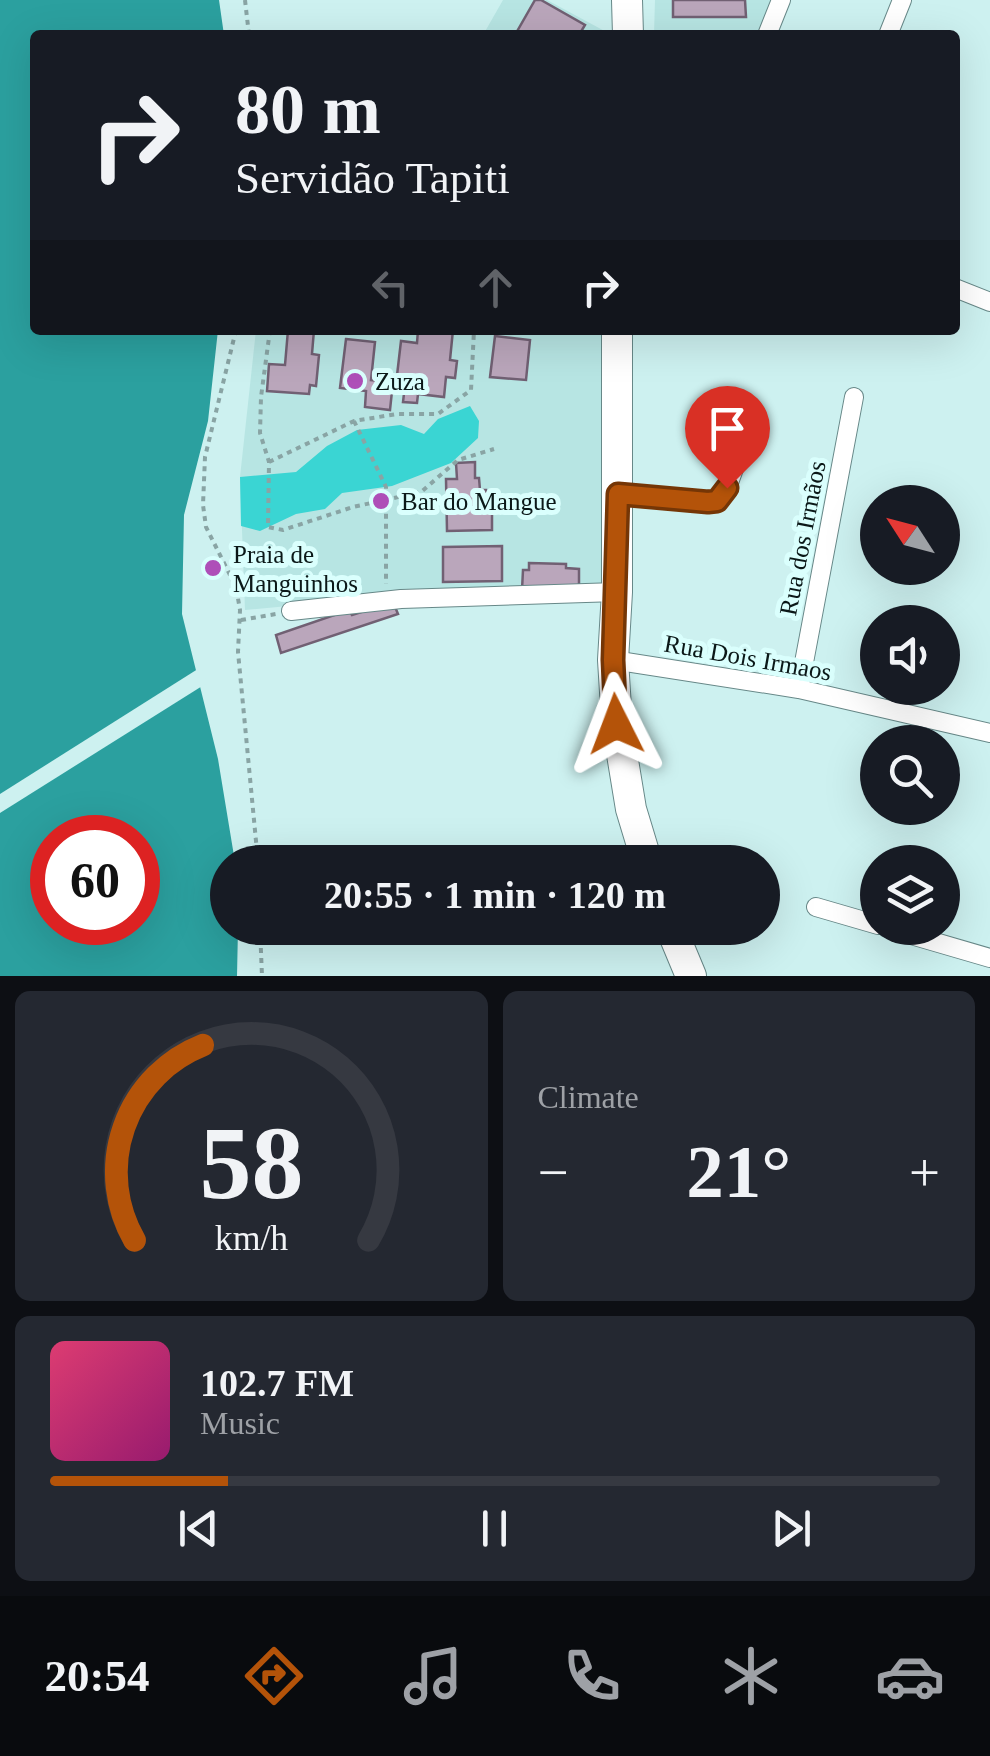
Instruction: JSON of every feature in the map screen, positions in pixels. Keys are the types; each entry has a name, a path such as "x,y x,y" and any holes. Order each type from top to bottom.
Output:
{"main road":[{"path":"628,0 628,30"},
{"path":"617,335 617,592 613,660 616,724 631,809 642,845"},
{"path":"678,945 691,976"}],"street":[{"path":"769,30 781,0"},
{"path":"890,30 902,0"},
{"path":"960,290 990,302"},
{"name":"Rua dos Irmãos","path":"799,689 854,397"},
{"path":"618,494 717,501 727,488 743,444"},
{"path":"291,611 386,600 617,592"},
{"name":"Rua Dois Irmaos","path":"613,660 799,689 989,728"},
{"path":"816,907 860,920"},
{"path":"945,945 990,958"}],"path":[{"path":"245,0 248,30"},
{"path":"235,335 205,457 202,505 206,527 236,586 238,652 256,845"},
{"path":"269,335 260,432 270,462 268,527 282,530 421,492 458,460 494,450"},
{"path":"270,462 354,421 396,414 438,414 471,390 474,335"},
{"path":"354,421 386,487 386,600"},
{"path":"240,620 291,611"},
{"path":"261,945 262,976"}],"shaded area":[{"path":"0,0 219,0 223,30 30,30 30,335 217,335 208,421 184,515 182,614 218,759 232,845 210,845 210,945 238,945 237,976 0,976"},
{"path":"503,0 547,0 603,30 486,30"},
{"path":"655,0 777,0 766,30 654,30"},
{"path":"255,335 611,335 608,588 404,595 245,610 240,477"},
{"path":"470,406 479,421 478,438 451,463 392,486 342,493 325,509 296,514 260,531 241,526 240,477 296,472 327,446 357,430 401,425 424,434 438,419"}],"pier":[{"path":"201,667 207,683 0,813 0,794"}],"building":[{"path":"535,0 585,25 582,30 518,30"},
{"path":"673,0 745,0 746,17 673,17"},
{"path":"288,335 314,335 312,354 319,355 316,386 310,385 309,394 267,391 269,364 285,365"},
{"path":"418,335 452,335 450,360 457,361 455,378 446,377 444,397 418,394 417,403 403,402 405,385 396,384 401,341 417,343"},
{"path":"495,336 530,340 526,380 490,377"},
{"path":"346,339 375,342 371,380 393,382 390,410 365,407 366,391 340,388"},
{"path":"475,462 475,478 479,478 480,490 486,490 486,508 492,508 492,530 447,531 446,479 457,479 456,463"},
{"path":"502,546 502,581 443,582 443,547"},
{"path":"529,563 566,564 566,568 579,569 579,590 522,590 523,570 529,570"},
{"path":"393,602 398,614 281,653 276,635 349,610 352,615"}],"place":[{"name":"Zuza","path":"355,381"},
{"name":"Bar do Mangue","path":"381,501"},
{"name":"Praia de Manguinhos","path":"213,568"}],"route":[{"path":"616,724 613,660 618,494 708,502 717,501 727,488"}]}
